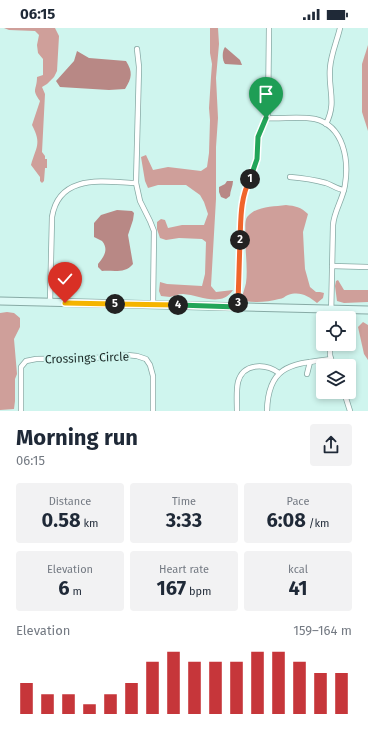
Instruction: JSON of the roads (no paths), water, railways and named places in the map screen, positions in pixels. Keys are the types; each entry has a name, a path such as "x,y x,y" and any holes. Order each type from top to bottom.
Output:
{"main road":[{"path":"0,301 368,310"}],"street":[{"path":"238,307 242,202 257,159 258,137 268,113 270,28"},
{"path":"326,124 332,108 330,66 340,28"},
{"path":"138,49 139,67 136,183 140,201 154,231 153,305"},
{"path":"266,118 306,118 318,120 326,124 336,134 345,151 346,176 344,190 333,221 331,309"},
{"path":"290,178 304,178 325,183 344,190"},
{"path":"50,303 52,216 60,197 69,188 83,183 136,183"},
{"path":"332,266 368,267"},
{"path":"330,351 331,359"},
{"name":"Crossings Circle","path":"21,411 20,374 21,367 26,361 127,355 137,356 146,360 150,365 152,376 152,411"},
{"path":"267,411 270,388 279,373 292,366 316,361"},
{"path":"307,374 310,362"},
{"path":"237,411 237,384 239,378 248,368 255,366 267,366 273,368 279,373"},
{"path":"346,399 350,411"}]}
